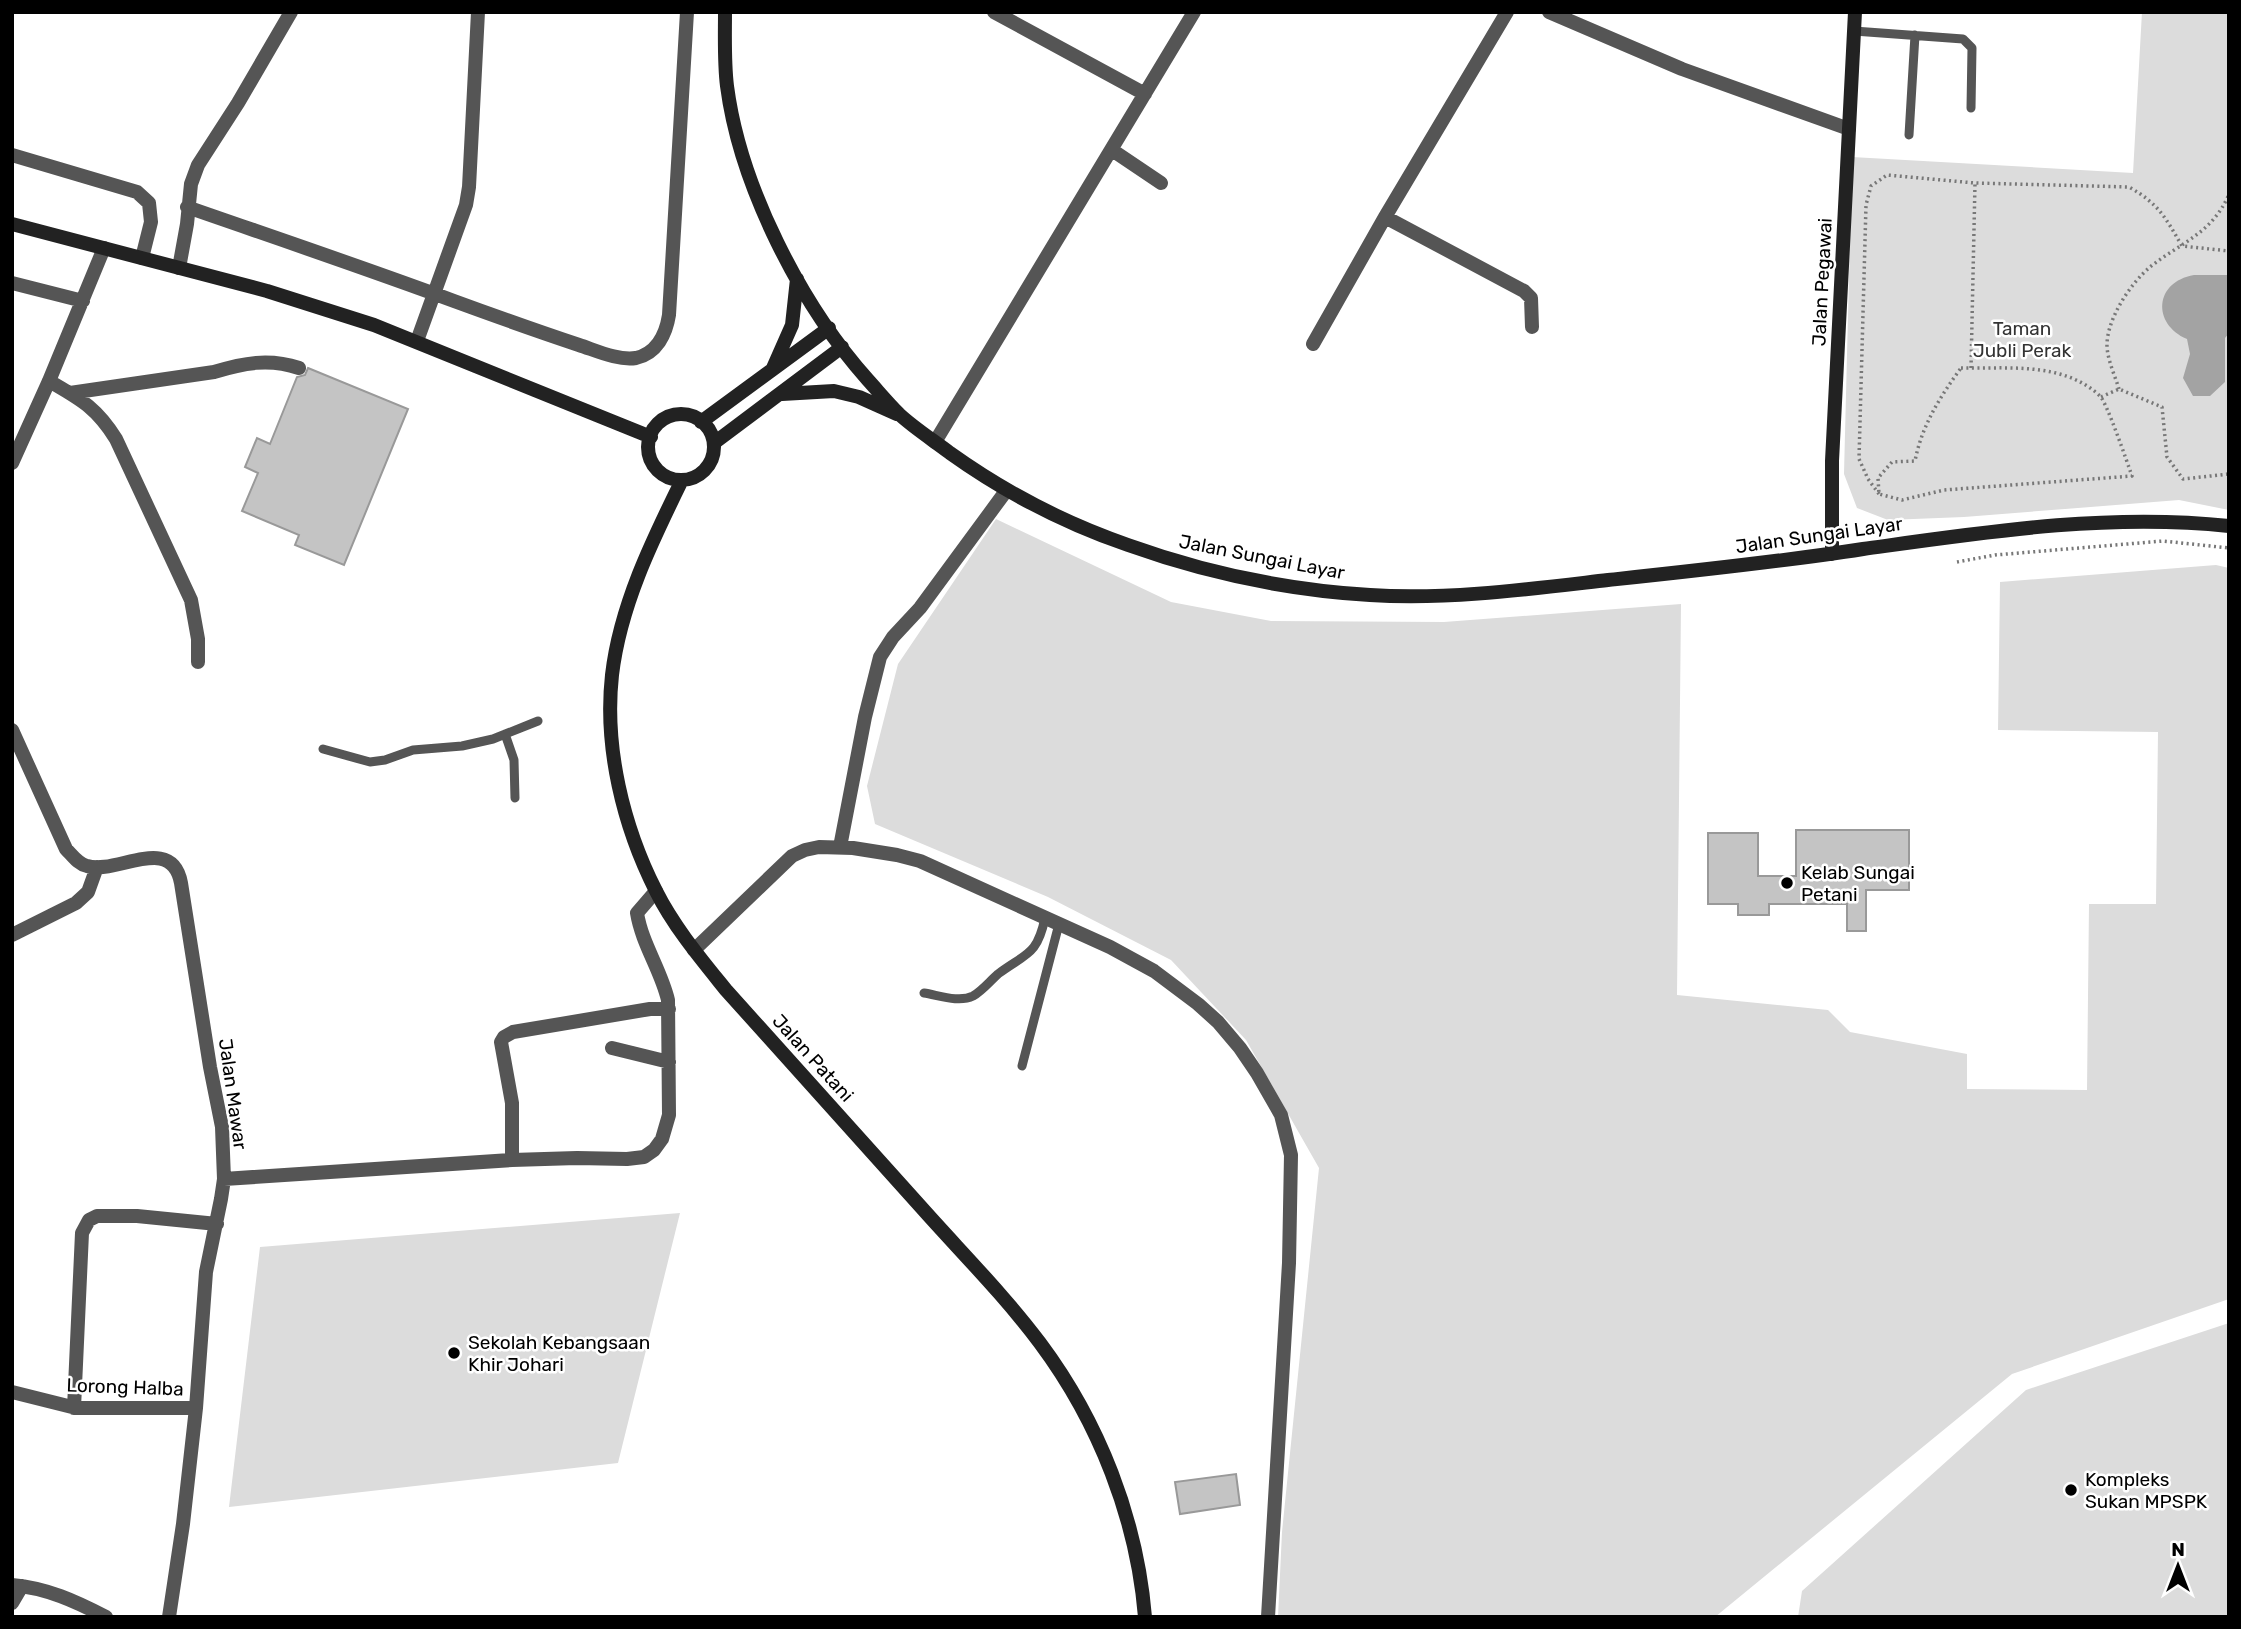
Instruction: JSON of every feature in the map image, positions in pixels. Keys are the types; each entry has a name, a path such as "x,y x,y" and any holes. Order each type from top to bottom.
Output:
{"main road":[{"name":"Jalan Sungai Layar","path":"725,12 727,86 738,141 762,208 797,279 842,347 902,416 1006,491 1083,528 1191,565 1293,586 1372,595 1455,595 1572,584 1832,554 1969,534 2076,524 2144,521 2229,526"},
{"name":"Jalan Pegawai","path":"1832,554 1833,447 1855,12"},
{"path":"12,224 267,291 374,325 650,437"},
{"path":"772,370 792,325 797,279"},
{"path":"701,422 829,328"},
{"path":"714,443 842,347"},
{"path":"780,394 834,391 859,397 902,416"},
{"path":"684,415 701,422 709,430 714,443 712,458 704,471 690,479 668,477 653,463 649,450 650,437 656,426 672,416 684,415"},
{"name":"Jalan Patani","path":"682,480 632,592 615,663 611,727 623,803 636,844 656,891 694,950 765,1035 990,1283 1050,1357 1083,1410 1108,1464 1132,1535 1145,1617"}],"street":[{"path":"179,268 191,184 198,165 245,93 291,12"},
{"path":"417,341 460,223 469,187 478,12"},
{"path":"187,207 607,354 634,358 653,349 666,329 669,314 687,12"},
{"path":"994,12 1145,94"},
{"path":"935,442 1194,12"},
{"path":"1313,344 1384,217 1507,12"},
{"path":"1549,12 1682,69 1849,129"},
{"path":"1112,150 1161,183"},
{"path":"12,155 137,192 149,203 151,222 142,258"},
{"path":"1384,217 1524,291 1531,298 1532,327"},
{"path":"12,463 104,248"},
{"path":"12,283 83,302"},
{"path":"70,393 214,372 261,361 284,363 299,368"},
{"path":"49,381 96,411 116,439 191,600 198,639 198,662"},
{"path":"840,848 865,717 880,657 893,637 920,608 1006,491"},
{"path":"12,730 66,849 82,864 97,867 88,892 76,903 12,935"},
{"path":"694,950 792,856 818,847 897,855 942,869 1134,959 1173,984 1218,1022 1240,1048 1274,1101 1286,1132 1291,1155 1289,1263 1268,1617"},
{"name":"Jalan Mawar","path":"97,867 152,857 169,862 179,874 222,1127 223,1179 217,1224 206,1272 196,1408 169,1617"},
{"path":"223,1179 512,1160 644,1157 654,1150 662,1139 669,1115 669,1009 665,985 639,926 638,913 656,891"},
{"path":"512,1160 512,1103 500,1042 504,1037 513,1032 650,1009 669,1009"},
{"path":"612,1048 669,1062"},
{"path":"74,1408 82,1233 89,1220 97,1216 137,1216 217,1224"},
{"name":"Lorong Halba","path":"12,1392 74,1408 196,1408"},
{"path":"12,1602 17,1586 59,1594 106,1617"}],"lane":[{"path":"1854,31 1963,39 1972,48 1971,108"},
{"path":"1909,135 1915,35"},
{"path":"323,749 370,762 385,760 406,751 462,746 493,739 538,721"},
{"path":"505,734 514,760 515,798"},
{"path":"924,993 961,999 973,996 1030,953 1038,943 1045,918"},
{"path":"1022,1066 1059,924"}],"path":[{"path":"1879,494 1878,478 1892,462 1915,460 1919,439 1940,397 1961,368 2044,369 2076,381 2101,397 2132,476 1944,490 1902,500 1879,494 1868,479 1859,459 1866,205 1871,186 1887,175 1975,183 2129,187 2148,198 2166,218 2182,246"},
{"path":"1971,368 1975,183"},
{"path":"2119,389 2107,351 2110,325 2121,303 2150,268 2215,219 2229,194"},
{"path":"2182,246 2229,251"},
{"path":"2101,397 2119,389 2162,407 2167,457 2183,480 2229,474"},
{"path":"1957,562 1995,555 2163,541 2229,548"}],"green space":[{"name":"Taman Jubli Perak","path":"2142,12 2229,12 2229,510 2179,500 1964,517 1888,520 1857,508 1844,474 1852,157 2133,173"},
{"path":"996,519 1171,602 1271,621 1444,622 1681,604 1677,995 1828,1010 1850,1032 1967,1054 1967,1089 2087,1090 2089,904 2156,904 2158,732 1998,730 2000,582 2216,565 2229,568 2229,1299 2012,1374 1715,1617 1278,1617 1282,1532 1319,1168 1246,1040 1171,960 1048,897 875,824 867,786 898,664"},
{"path":"680,1213 618,1463 229,1507 260,1247"},
{"name":"Kompleks Sukan MPSPK","path":"2229,1323 2229,1617 1798,1617 1802,1591 2026,1390"}],"shaded area":[{"path":"2194,275 2229,275 2229,333 2225,338 2225,382 2210,396 2193,396 2183,378 2190,354 2187,339 2168,324 2163,314 2162,304 2171,286"}],"building":[{"path":"308,368 408,409 344,565 295,545 299,535 242,511 258,473 245,467 257,438 270,444 297,377 305,375"},
{"name":"Kelab Sungai Petani","path":"1796,830 1909,830 1909,890 1866,890 1866,931 1847,931 1847,904 1769,904 1769,915 1738,915 1738,904 1708,904 1708,833 1758,833 1758,876 1796,876"},
{"path":"1236,1474 1240,1505 1180,1514 1175,1482"}],"place":[{"name":"Kelab Sungai Petani","path":"1787,883"},
{"name":"Sekolah Kebangsaan Khir Johari","path":"454,1353"},
{"name":"Kompleks Sukan MPSPK","path":"2071,1490"}]}
